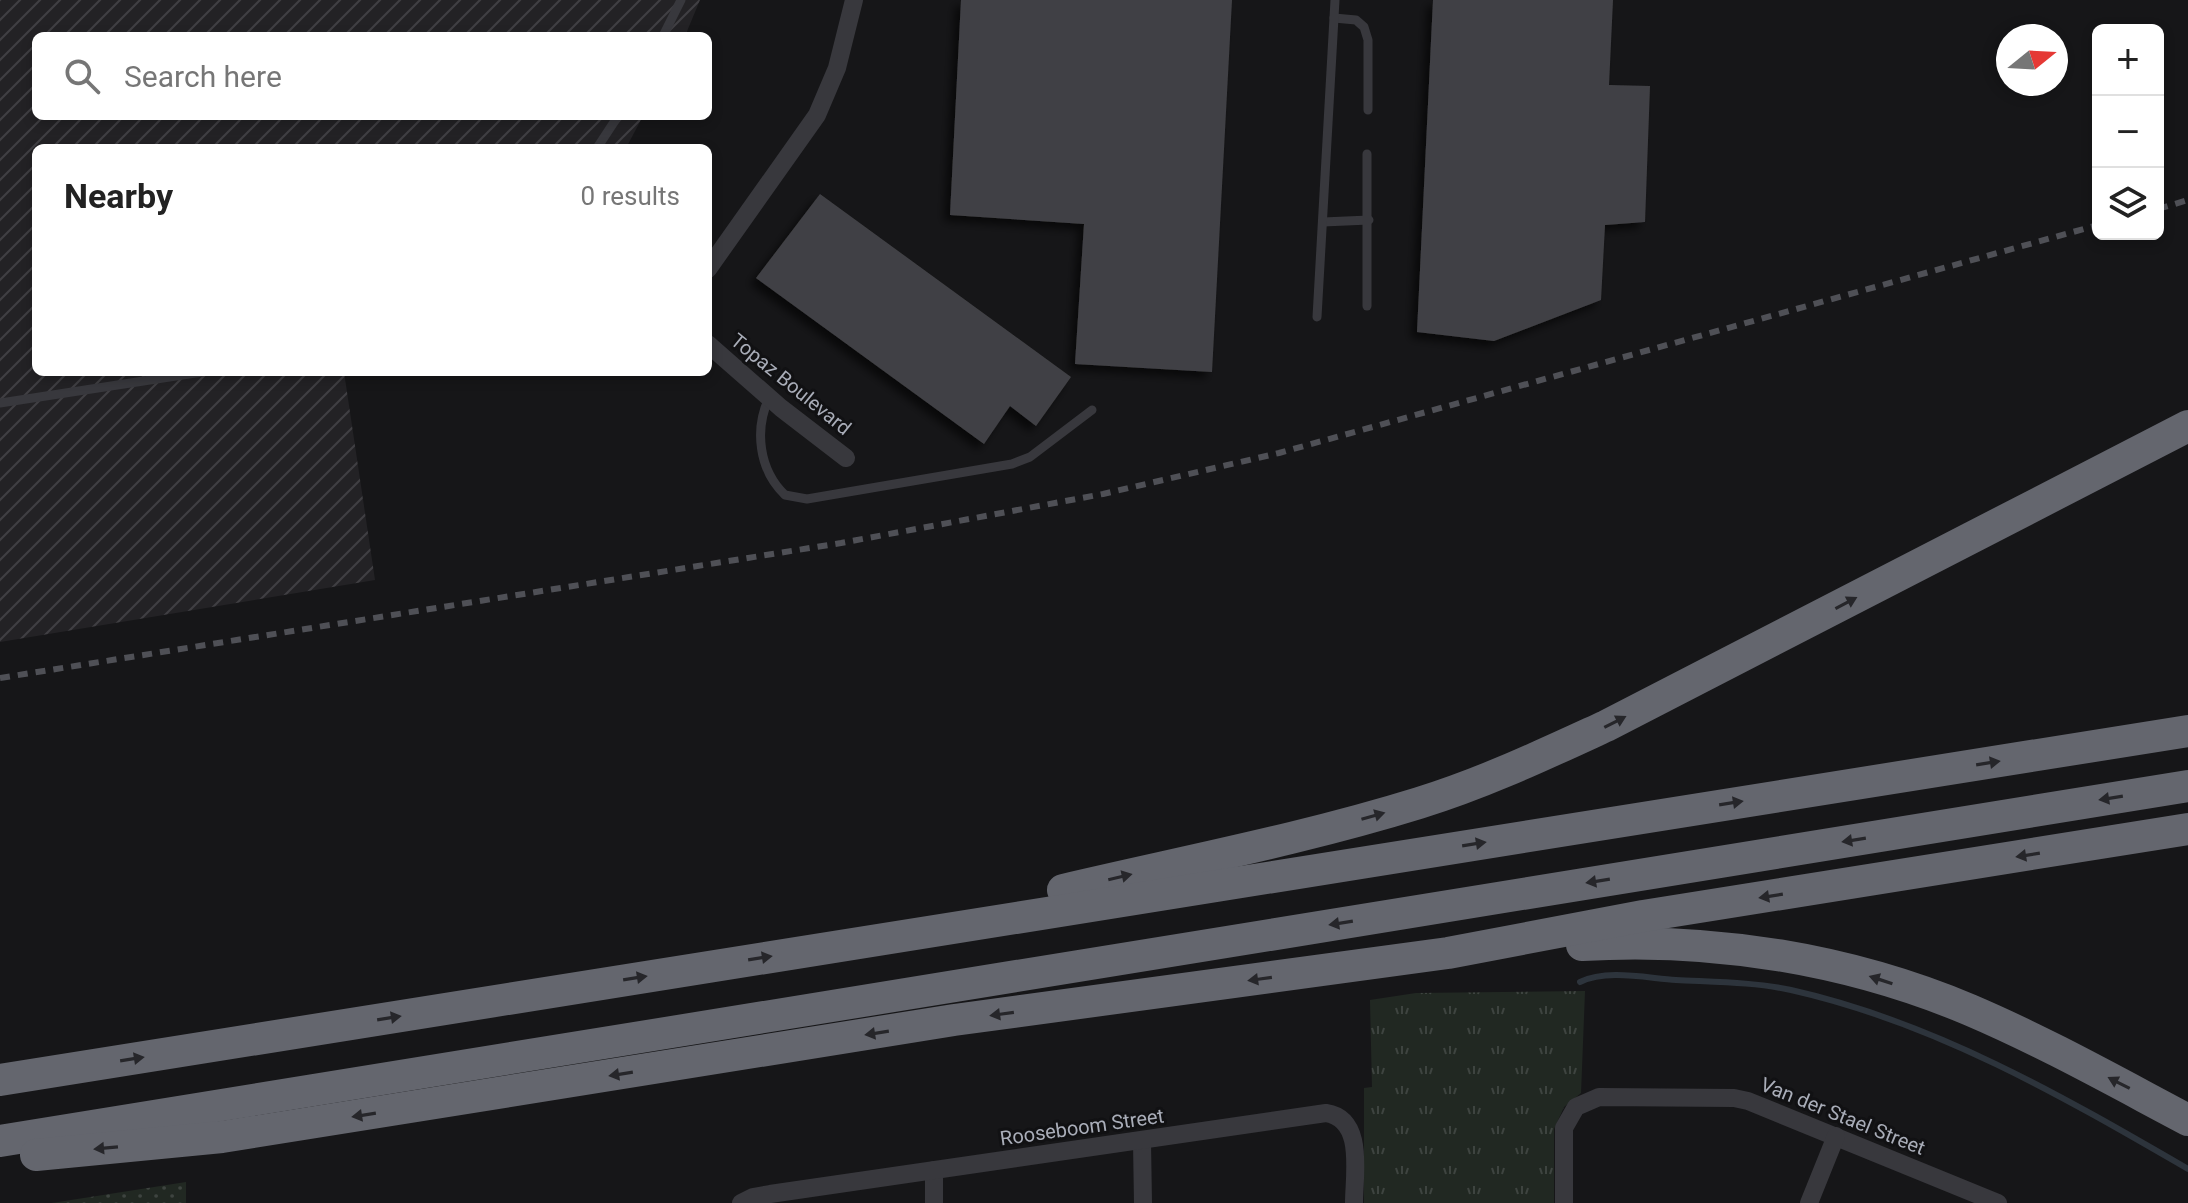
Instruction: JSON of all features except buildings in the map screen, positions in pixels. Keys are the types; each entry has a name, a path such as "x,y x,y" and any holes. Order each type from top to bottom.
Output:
{"highway":[{"path":"827,948 1334,827 1420,803 1481,781 1606,726 2188,426"},
{"path":"0,1080 2188,731"},
{"path":"0,1141 2188,786"},
{"path":"0,1159 222,1137 954,1020 1448,953 1643,916 2188,829"},
{"path":"1448,953 1624,942 1721,948 1812,961 1865,975 1966,1009 2024,1034 2188,1120"}],"street":[{"path":"712,263 817,115 837,68 854,0"},
{"name":"Topaz Boulevard","path":"712,348 769,398 846,458"},
{"name":"Van der Stael Street","path":"1564,1203 1564,1128 1576,1107 1591,1099 1734,1098 1762,1106 1998,1203"},
{"name":"Rooseboom Street","path":"741,1203 770,1194 1142,1142 1305,1115 1331,1114 1341,1119 1353,1134 1354,1203"},
{"path":"1809,1203 1836,1136"},
{"path":"1142,1142 1143,1203"},
{"path":"934,1170 934,1203"}],"lane":[{"path":"665,32 681,0"},
{"path":"1317,317 1335,0"},
{"path":"1334,18 1356,20 1367,33 1368,110"},
{"path":"600,144 615,120"},
{"path":"1367,154 1367,306"},
{"path":"1323,222 1369,220"},
{"path":"0,403 176,376"},
{"path":"769,398 760,430 769,474 785,495 807,499 1012,464 1030,457 1092,410"}],"shaded area":[{"path":"0,0 700,0 687,32 32,32 32,120 641,120 628,144 32,144 32,376 345,376 375,580 0,642"}],"green space":[{"path":"1585,991 1581,1093 1564,1107 1554,1129 1554,1203 1364,1203 1364,1088 1372,1087 1370,1000 1416,993"},
{"path":"186,1182 186,1203 52,1203"}],"waterway":[{"path":"1580,982 1614,975 1748,984 1777,987 1844,1004 1896,1021 1996,1064 2188,1169"}],"railway":[{"path":"2164,207 2188,200"},
{"path":"0,678 841,543 1103,494 1279,453 2092,227"}]}
